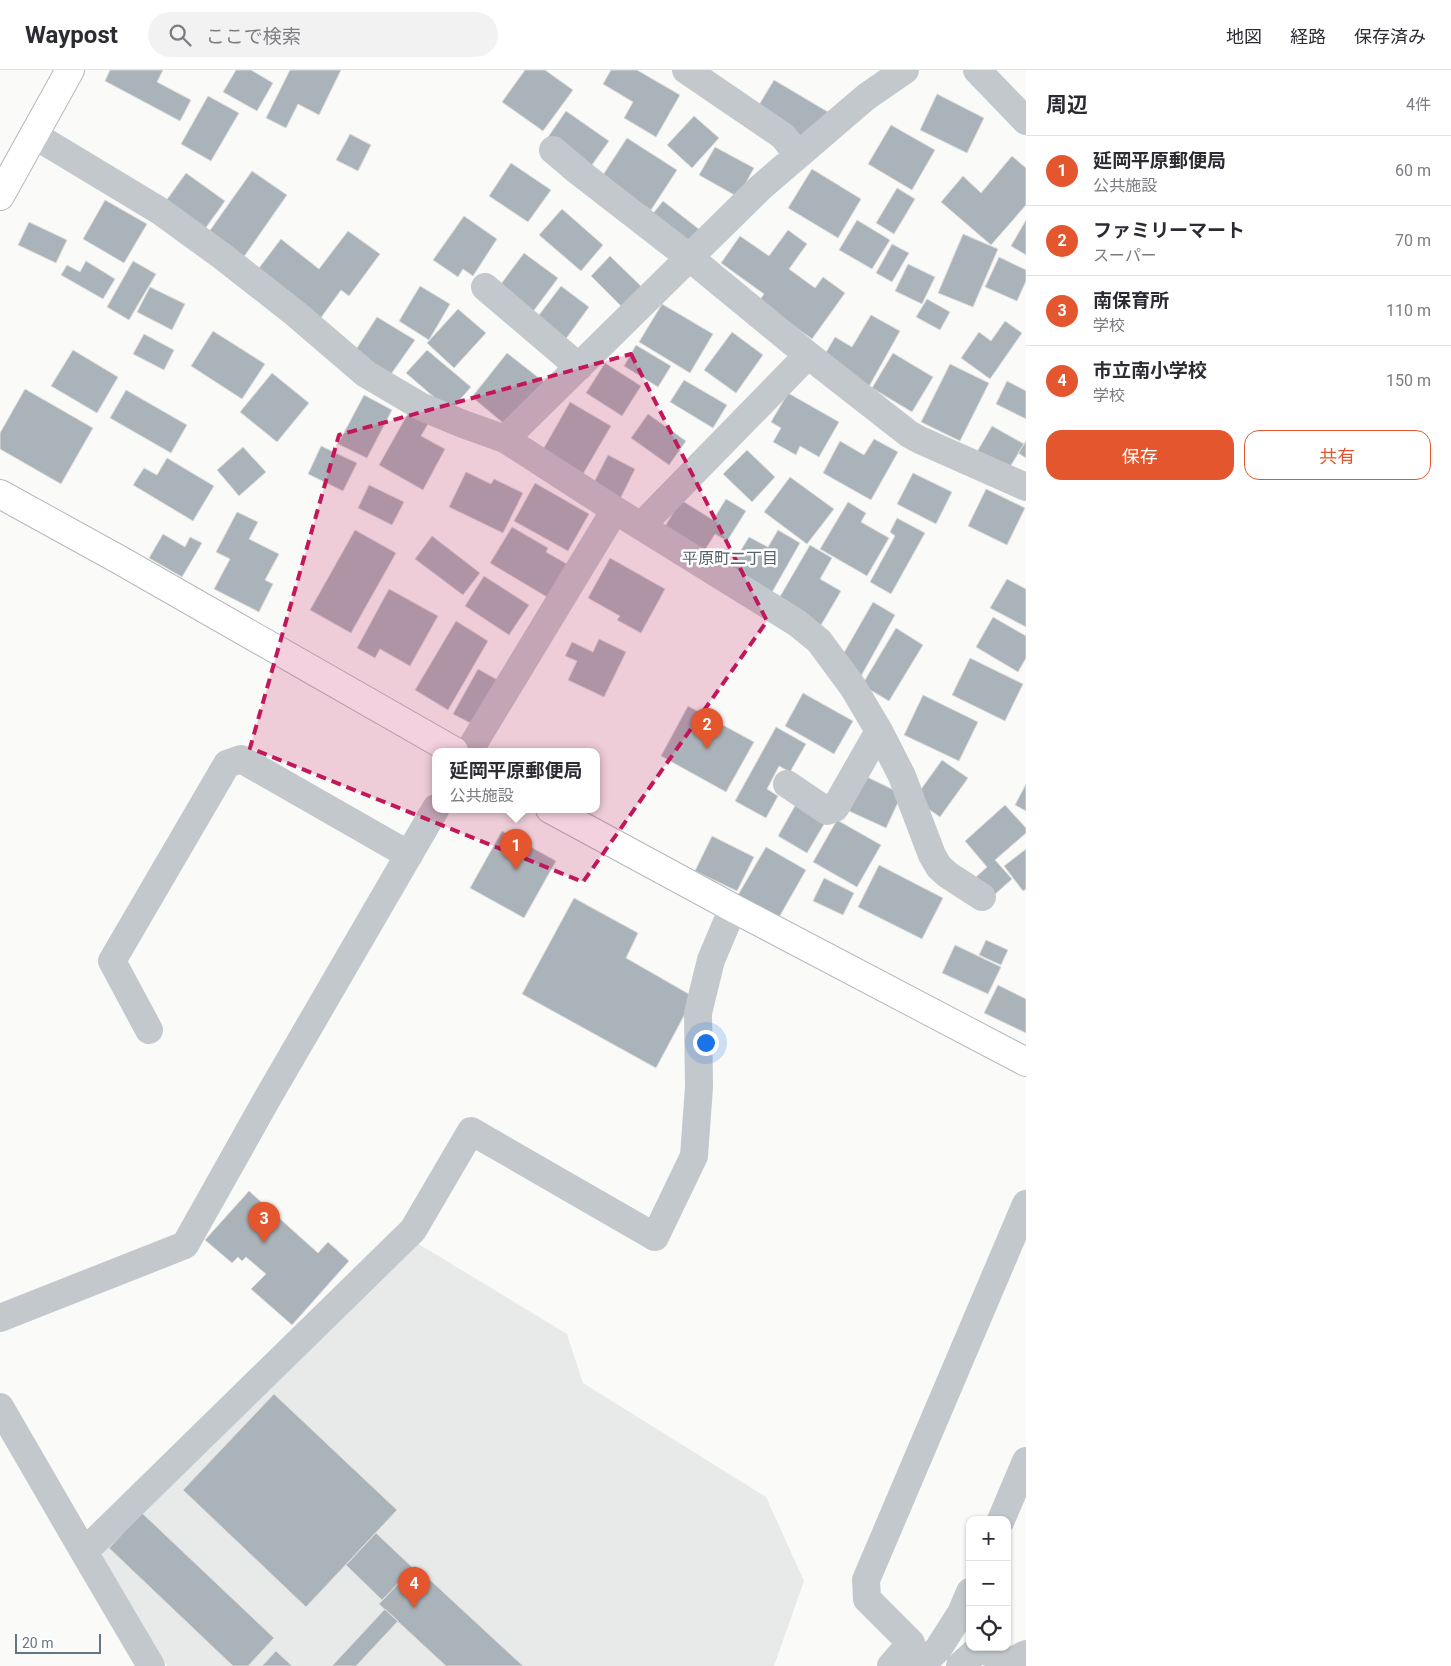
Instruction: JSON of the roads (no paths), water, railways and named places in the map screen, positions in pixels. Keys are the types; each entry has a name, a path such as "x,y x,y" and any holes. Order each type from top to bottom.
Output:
{"street":[{"path":"0,196 70,70"},
{"path":"686,70 783,136 798,155"},
{"path":"505,439 760,188 866,97 906,70"},
{"path":"977,70 1026,120"},
{"path":"34,135 160,211 222,256 296,314 366,374 422,407 505,439 797,623 820,641 853,687 880,731 902,776 932,855 939,867 948,876 982,897"},
{"path":"553,150 690,258 808,355 910,434 1026,487"},
{"path":"484,287 579,367"},
{"path":"641,526 808,355"},
{"path":"0,494 125,563 449,748"},
{"path":"472,748 615,510"},
{"path":"787,784 827,811 835,808 880,731"},
{"path":"149,1030 112,961 226,764 241,760 409,855"},
{"path":"0,1318 185,1244 266,1099 433,813"},
{"path":"557,813 1026,1062"},
{"path":"84,1552 413,1230 471,1131 655,1237 694,1156 699,1086 698,1013 711,960 734,908"},
{"path":"891,1666 911,1643 867,1599 866,1580 1026,1204"},
{"path":"0,1406 151,1666"},
{"path":"1003,1516 1026,1461"},
{"path":"920,1666 938,1649 961,1613 966,1601"},
{"path":"960,1666 977,1651"},
{"path":"991,1651 1012,1661"}],"place":[{"name":"ファミリーマート","path":"707,749"},
{"name":"延岡平原郵便局","path":"516,870"},
{"name":"南保育所","path":"264,1243"},
{"name":"市立南小学校","path":"414,1608"}],"district":[{"name":"平原町二丁目","path":"730,558"}]}
